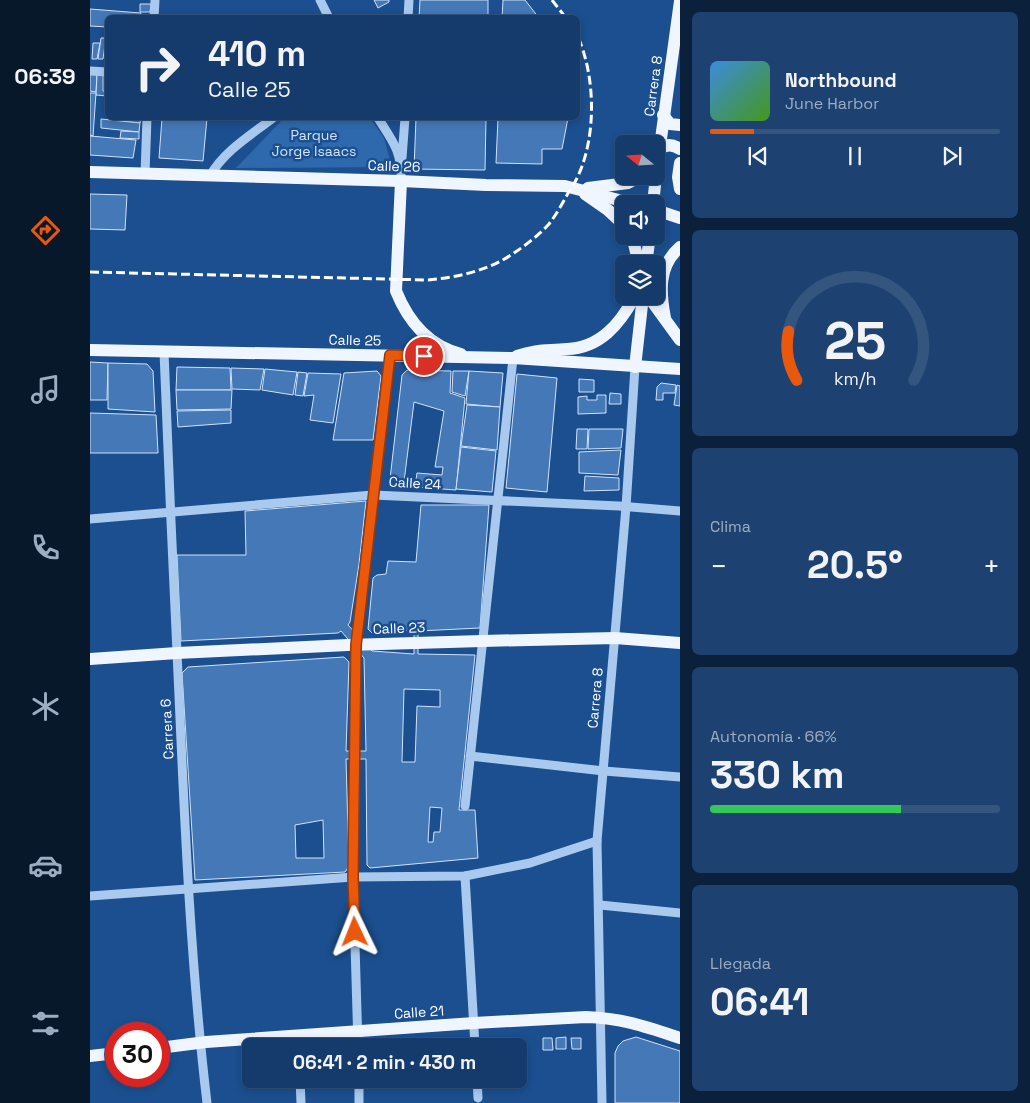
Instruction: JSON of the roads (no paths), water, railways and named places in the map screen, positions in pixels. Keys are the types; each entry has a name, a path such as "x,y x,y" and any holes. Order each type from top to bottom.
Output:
{"main road":[{"name":"Carrera 8","path":"661,135 680,1"},
{"path":"664,115 670,124 680,125"},
{"path":"665,146 671,145 680,150"},
{"path":"680,163 678,177 680,189"},
{"name":"Calle 26","path":"90,172 565,186 615,199"},
{"path":"401,181 396,280 396,291 401,303 417,327 439,346 476,358"},
{"path":"578,188 615,184"},
{"path":"578,188 615,217"},
{"path":"665,213 680,218"},
{"path":"665,267 680,247"},
{"path":"512,358 532,350 570,349 587,346 603,338 616,326 630,305"},
{"name":"Carrera 8","path":"635,367 642,305"},
{"path":"655,305 680,340"},
{"path":"663,305 665,318"},
{"name":"Calle 25","path":"90,350 512,358 680,369"},
{"name":"Calle 23","path":"90,659 177,653 482,641 615,638 680,643"},
{"name":"Calle 21","path":"319,1038 358,1032 474,1023 601,1017 626,1021 680,1038"},
{"name":"Calle 21","path":"170,1047 200,1043 242,1042"},
{"path":"90,1056 105,1054"}],"street":[{"path":"154,15 156,0"},
{"path":"320,0 328,15"},
{"path":"408,15 409,0"},
{"path":"90,70 105,72"},
{"path":"145,174 148,120"},
{"path":"210,176 224,156 269,120"},
{"path":"379,120 398,150 402,164"},
{"path":"401,181 405,120"},
{"path":"224,156 224,165 231,176"},
{"name":"Carrera 6","path":"164,352 187,888 207,1103"},
{"path":"358,1038 353,877 356,645 390,355"},
{"path":"465,806 512,358"},
{"name":"Carrera 8","path":"602,1103 600,905 597,841 626,507 635,367"},
{"name":"Calle 24","path":"90,519 373,494 680,511"},
{"path":"470,756 680,777"},
{"path":"90,896 353,877 465,876 530,863 597,841"},
{"path":"465,876 475,1038"},
{"path":"600,905 680,913"},
{"path":"300,1088 301,1103"},
{"path":"359,1088 359,1103"},
{"path":"477,1088 478,1098"}],"railway":[{"path":"552,0 564,15"},
{"path":"90,272 428,280 462,275 494,264 523,247 549,224 574,184 582,166 587,148 592,110 588,71 580,42"}],"park label":[{"name":"Parque Jorge Isaacs","path":"314,144"}]}
